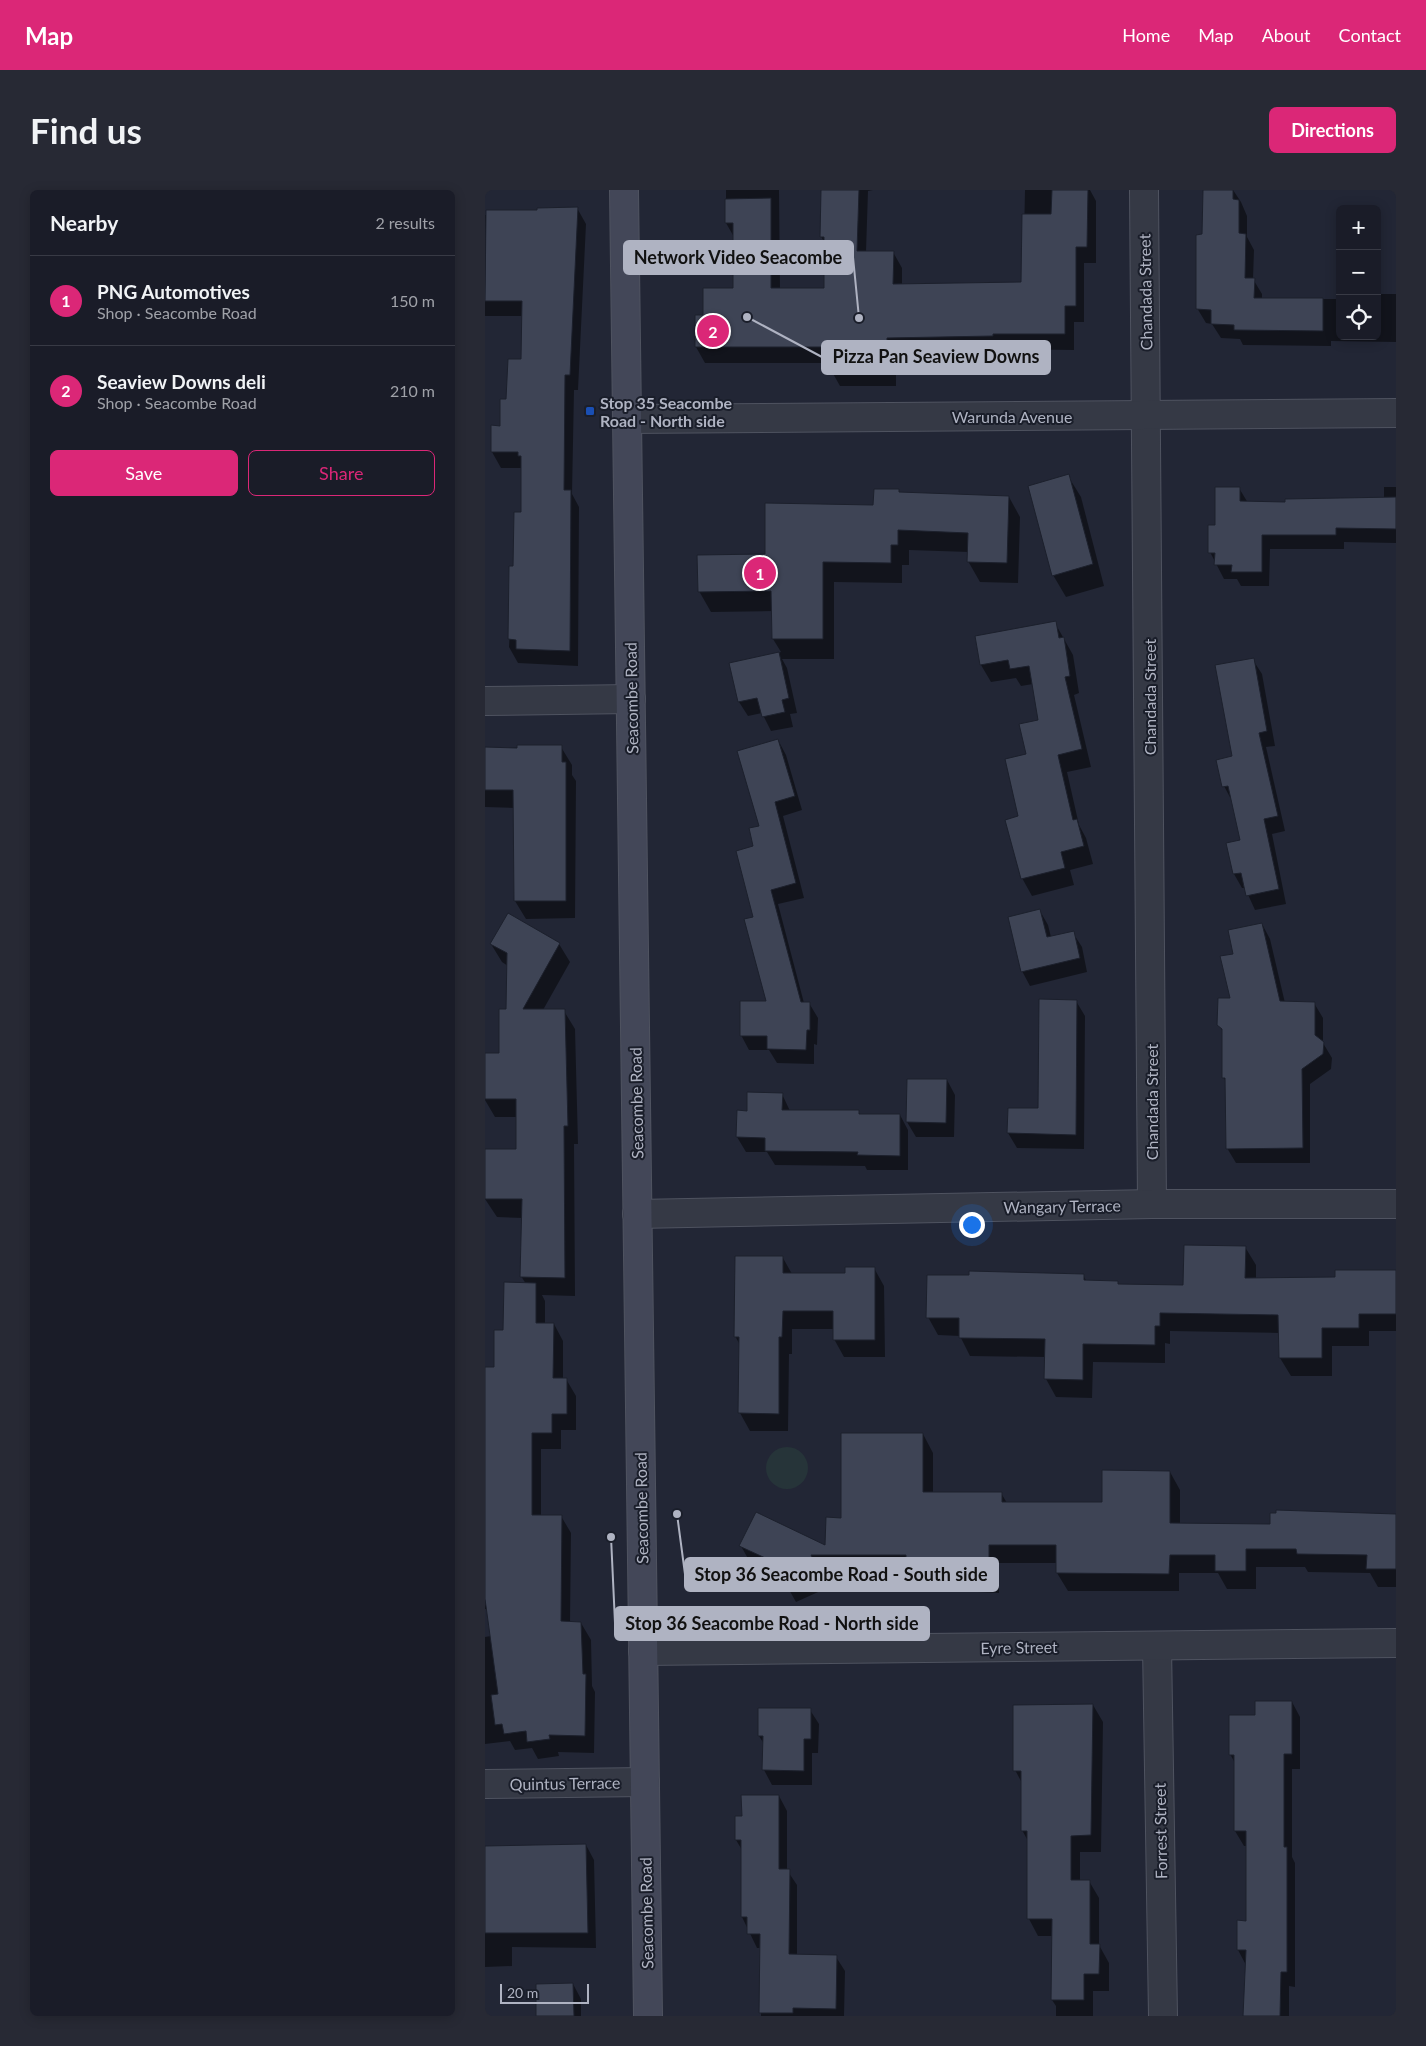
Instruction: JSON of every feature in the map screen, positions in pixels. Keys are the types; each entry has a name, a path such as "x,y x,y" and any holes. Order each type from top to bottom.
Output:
{"main road":[{"name":"Seacombe Road","path":"624,190 647,2016"}],"street":[{"name":"Chandada Street","path":"1144,190 1151,1204"},
{"name":"Warunda Avenue","path":"627,419 1396,413"},
{"path":"485,701 631,699"},
{"name":"Wangary Terrace","path":"637,1214 1151,1204 1396,1204"},
{"name":"Eyre Street","path":"643,1651 1396,1643"},
{"name":"Forrest Street","path":"1157,1646 1163,2016"},
{"name":"Quintus Terrace","path":"485,1784 645,1782"}],"shaded area":[{"path":"791,1447 799,1450 805,1456 808,1468 805,1480 799,1486 783,1489 775,1486 769,1480 766,1464 769,1456 775,1450"}],"building":[{"path":"821,190 859,190 857,251 894,251 893,284 1021,282 1022,214 1051,214 1052,190 1088,190 1087,247 1076,247 1076,306 1065,306 1065,334 993,334 993,336 887,338 887,370 829,370 829,347 695,347 695,315 703,315 703,288 733,288 733,223 725,223 725,199 771,198 771,288 824,288 824,237 820,237"},
{"path":"1203,190 1233,190 1233,199 1239,200 1239,233 1246,234 1245,278 1255,278 1254,298 1323,298 1323,331 1234,330 1234,325 1211,324 1211,310 1196,309 1196,235 1202,234"},
{"path":"578,207 570,375 565,375 564,490 571,490 570,651 516,649 516,640 508,639 509,566 513,566 514,512 521,512 521,456 518,456 518,452 491,452 491,425 500,426 500,399 506,399 508,359 521,359 522,301 485,301 486,210 537,210 537,208"},
{"path":"1069,474 1093,564 1052,576 1028,486"},
{"path":"1215,487 1240,487 1240,501 1285,502 1285,499 1396,497 1396,529 1336,528 1336,535 1262,535 1262,572 1231,572 1232,565 1214,565 1215,553 1208,553 1208,525 1215,525"},
{"path":"874,489 899,489 899,492 1009,496 1007,563 967,562 968,533 898,530 898,545 891,545 891,563 823,562 823,639 772,639 771,591 698,592 697,555 765,554 765,503 873,505"},
{"path":"1056,621 1059,638 1064,637 1070,676 1065,677 1082,749 1058,755 1073,820 1077,819 1084,846 1061,852 1065,868 1021,879 1005,820 1018,816 1005,759 1026,754 1019,724 1038,720 1029,666 1010,669 1008,660 980,665 975,636"},
{"path":"779,652 789,698 782,700 785,712 762,717 757,698 738,702 729,663"},
{"path":"1254,658 1267,731 1259,733 1278,816 1264,819 1279,889 1246,896 1241,873 1233,874 1226,843 1240,840 1228,786 1222,787 1216,760 1232,756 1215,665"},
{"path":"778,739 795,796 775,802 796,883 771,890 801,1002 810,1002 810,1030 807,1030 806,1050 767,1049 767,1036 740,1036 740,1001 766,1001 744,919 753,917 736,851 753,846 749,828 759,826 737,751"},
{"path":"517,745 562,745 562,762 566,762 566,901 514,901 513,790 485,790 485,747 517,748"},
{"path":"1040,909 1047,937 1074,931 1080,958 1021,972 1008,917"},
{"path":"508,913 560,943 523,1009 565,1009 568,1126 564,1126 565,1278 520,1277 522,1199 485,1199 485,1149 516,1149 516,1099 485,1099 485,1053 499,1053 499,1009 506,1009 507,953 490,944"},
{"path":"1262,923 1280,1001 1315,1002 1315,1035 1324,1042 1323,1054 1302,1069 1303,1148 1226,1149 1225,1078 1222,1078 1222,1029 1217,1025 1218,998 1230,998 1220,956 1233,954 1228,930"},
{"path":"1039,999 1077,1000 1076,1135 1007,1133 1008,1108 1038,1108"},
{"path":"907,1079 947,1079 946,1123 906,1122"},
{"path":"747,1092 783,1093 782,1110 859,1110 859,1114 900,1114 900,1156 857,1155 858,1152 765,1151 765,1138 736,1137 737,1110 747,1111"},
{"path":"1184,1245 1246,1246 1245,1278 1335,1277 1335,1270 1396,1270 1396,1314 1359,1314 1359,1328 1322,1328 1322,1358 1279,1358 1278,1315 1160,1313 1160,1326 1155,1326 1155,1345 1083,1344 1083,1380 1044,1379 1045,1339 959,1338 959,1318 926,1318 927,1275 969,1275 969,1271 1084,1274 1084,1280 1118,1281 1118,1284 1183,1285"},
{"path":"735,1256 783,1256 783,1273 845,1273 845,1267 875,1267 875,1340 833,1340 833,1311 783,1311 782,1337 779,1337 779,1414 738,1413 739,1337 734,1337"},
{"path":"504,1282 536,1283 536,1323 554,1323 553,1378 567,1378 567,1414 552,1414 552,1433 532,1433 532,1515 562,1515 561,1621 581,1622 583,1674 586,1674 585,1736 549,1735 550,1739 527,1742 526,1731 504,1734 502,1724 495,1725 491,1695 498,1694 485,1599 485,1367 494,1367 494,1330 503,1330"},
{"path":"841,1433 923,1433 923,1492 1002,1492 1002,1502 1102,1502 1102,1470 1170,1471 1170,1523 1270,1524 1270,1513 1276,1513 1276,1510 1396,1514 1396,1569 1366,1569 1367,1555 1297,1554 1296,1549 1246,1549 1246,1571 1215,1571 1215,1555 1170,1555 1169,1574 1056,1573 1056,1545 989,1545 989,1575 957,1575 957,1573 923,1572 924,1569 906,1569 906,1555 811,1555 818,1569 784,1585 774,1562 739,1546 756,1512 825,1545 826,1517 841,1518"},
{"path":"1255,1701 1292,1701 1292,1754 1284,1754 1284,1847 1287,1847 1287,1972 1281,1972 1280,2016 1243,2016 1246,1950 1237,1950 1237,1920 1246,1921 1246,1831 1234,1831 1234,1755 1229,1755 1229,1715 1255,1715"},
{"path":"1093,1704 1091,1835 1071,1836 1071,1880 1090,1880 1090,1944 1100,1944 1099,1974 1084,1974 1084,2000 1051,2000 1052,1919 1027,1919 1027,1831 1021,1831 1021,1771 1013,1771 1013,1705"},
{"path":"758,1708 811,1708 811,1739 804,1739 804,1771 762,1770 763,1736 758,1736"},
{"path":"741,1795 779,1795 779,1869 790,1869 789,1954 837,1955 836,2009 793,2008 793,2013 759,2013 760,1934 747,1934 747,1917 741,1917 741,1840 735,1840 735,1816 742,1816"},
{"path":"586,1844 588,1933 485,1933 485,1846"},
{"path":"573,1983 574,2016 536,2016 536,1984"}],"place":[{"name":"Pizza Pan Seaview Downs","path":"747,317"},
{"name":"Network Video Seacombe","path":"859,318"},
{"name":"Seaview Downs deli","path":"713,331"},
{"name":"Stop 35 Seacombe Road - North side","path":"590,411"},
{"name":"PNG Automotives","path":"760,573"},
{"name":"Stop 36 Seacombe Road - South side","path":"677,1514"},
{"name":"Stop 36 Seacombe Road - North side","path":"611,1537"}]}
